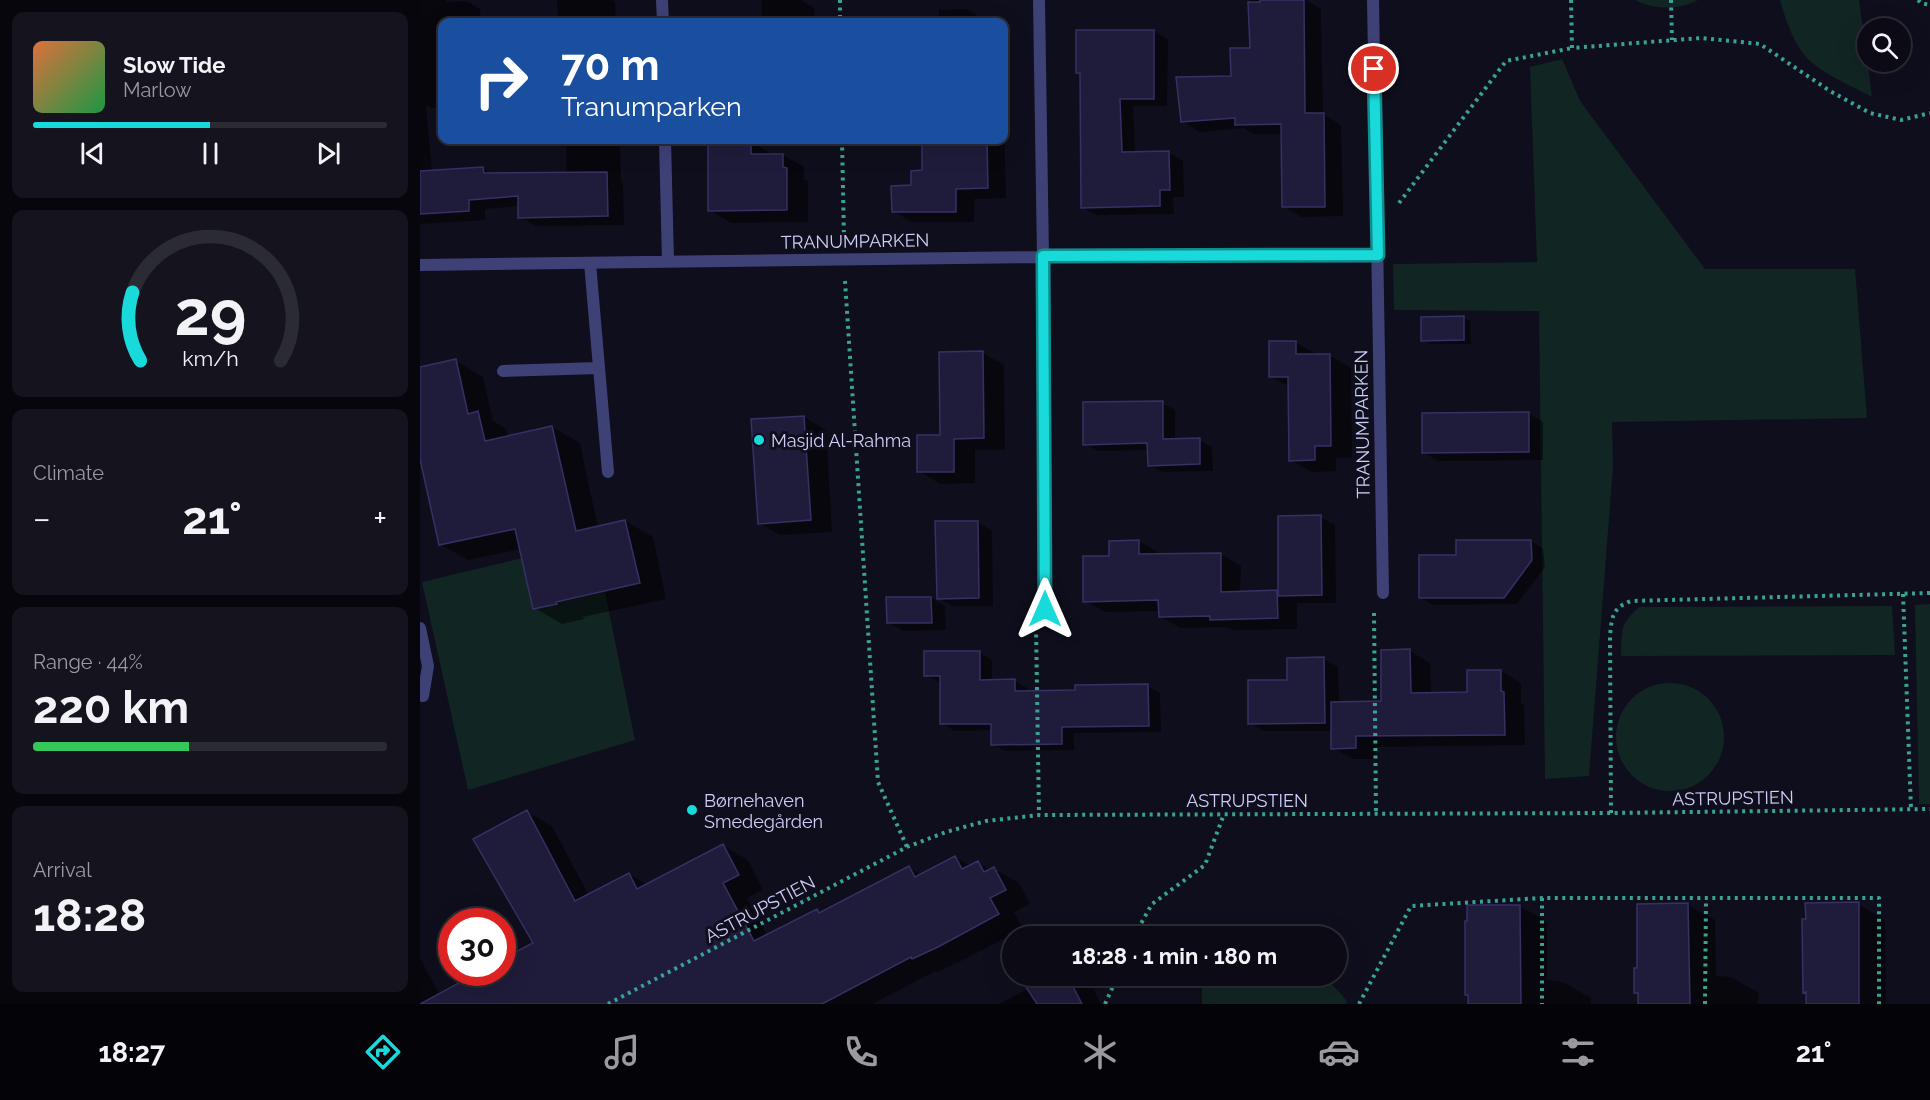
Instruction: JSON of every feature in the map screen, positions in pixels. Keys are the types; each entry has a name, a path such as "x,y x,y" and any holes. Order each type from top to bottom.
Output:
{"street":[{"path":"662,0 663,18"},
{"path":"1039,0 1045,609"},
{"name":"TRANUMPARKEN","path":"1373,0 1383,592"},
{"path":"665,144 668,261"},
{"name":"TRANUMPARKEN","path":"420,265 1043,256 1378,255"},
{"path":"590,263 608,472"},
{"path":"503,371 599,368"},
{"path":"420,628 428,666 422,697"}],"path":[{"path":"840,0 840,18"},
{"path":"1571,0 1572,48"},
{"path":"1671,0 1672,40"},
{"path":"1918,0 1930,5"},
{"path":"1377,231 1506,61 1572,48 1701,38 1760,44 1830,91 1870,113 1901,120 1930,113"},
{"path":"842,144 844,259 878,782 907,847"},
{"path":"1376,813 1374,602 1383,592"},
{"path":"1611,813 1610,635 1612,616 1620,605 1631,601 1930,592"},
{"path":"1903,594 1911,809"},
{"path":"1039,815 1036,618 1045,609"},
{"name":"ASTRUPSTIEN","path":"612,1003 907,847 946,832 986,821 1039,815 1611,813 1930,808"},
{"path":"1140,926 1152,904 1205,865 1224,814"},
{"path":"1542,898 1542,1004"},
{"path":"1359,1004 1411,906 1542,898 1879,898 1879,1004"},
{"path":"1705,1004 1706,899"},
{"path":"1105,1004 1113,986"}],"green space":[{"path":"1635,0 1698,0 1683,6 1667,8 1650,6"},
{"path":"1780,0 1859,0 1861,18 1857,18 1857,72 1869,72 1872,97 1825,72 1808,59 1798,46"},
{"path":"1562,59 1580,101 1705,269 1855,269 1867,418 1612,422 1613,467 1589,776 1545,779 1539,311 1394,310 1393,264 1537,262 1530,67"},
{"path":"531,556 543,606 605,592 635,740 468,790 422,582"},
{"path":"1930,604 1930,804 1919,804 1915,605"},
{"path":"1892,606 1895,655 1621,656 1623,629 1628,619 1639,607"},
{"path":"1670,683 1691,687 1708,699 1720,716 1724,737 1720,758 1708,775 1691,787 1670,791 1649,787 1632,775 1620,758 1616,737 1620,716 1632,699 1649,687"},
{"path":"1202,986 1334,986 1347,1001 1346,1004 1202,1004"}],"building":[{"path":"1260,0 1304,0 1305,113 1324,113 1325,207 1282,207 1281,124 1235,125 1235,118 1181,122 1176,77 1231,76 1230,48 1250,48 1248,2 1260,2"},
{"path":"1076,30 1154,30 1154,99 1120,99 1122,152 1169,151 1170,190 1160,190 1160,206 1081,208 1080,73 1076,73"},
{"path":"708,144 751,144 751,154 783,154 783,167 787,168 787,210 708,211"},
{"path":"922,144 987,144 988,188 956,189 956,212 892,212 891,186 911,185 911,171 922,170"},
{"path":"483,167 484,173 607,172 608,216 518,218 518,196 469,200 469,211 420,214 420,171"},
{"path":"1464,316 1464,340 1421,341 1421,317"},
{"path":"1269,341 1296,341 1296,354 1330,354 1331,446 1315,446 1315,460 1289,461 1288,377 1269,377"},
{"path":"983,351 984,438 954,439 954,472 917,472 917,435 940,435 939,352"},
{"path":"456,359 468,414 478,411 485,441 552,426 576,531 625,520 640,583 533,609 515,529 439,545 420,459 420,367"},
{"path":"1163,401 1163,439 1200,438 1200,464 1148,466 1147,443 1083,445 1083,402"},
{"path":"1529,412 1529,452 1422,453 1422,413"},
{"path":"804,416 811,520 758,524 751,419"},
{"path":"1321,515 1322,595 1278,596 1278,516"},
{"path":"935,521 978,521 979,598 937,599"},
{"path":"1139,540 1139,554 1221,553 1221,592 1277,590 1278,618 1210,620 1210,616 1159,617 1158,600 1083,602 1083,556 1109,556 1109,541"},
{"path":"1456,540 1531,540 1532,560 1504,598 1419,598 1419,555 1456,555"},
{"path":"886,597 931,597 932,623 887,623"},
{"path":"1410,649 1411,693 1467,692 1467,670 1501,670 1505,735 1356,736 1356,748 1331,749 1331,702 1381,701 1381,650"},
{"path":"924,651 980,651 980,680 1015,679 1015,691 1075,690 1075,685 1148,684 1149,726 1062,727 1062,744 991,745 991,724 940,724 940,676 924,676"},
{"path":"1324,657 1325,723 1248,724 1248,680 1287,680 1287,658"},
{"path":"527,810 575,901 629,873 637,889 723,844 739,875 723,883 754,941 817,909 819,913 909,866 915,877 955,856 962,869 978,861 984,872 994,867 1006,890 990,898 999,914 822,1004 420,1004 453,986 516,986 516,952 533,943 516,914 516,908 513,908 473,839"},
{"path":"1859,902 1859,1004 1806,1004 1806,992 1803,993 1802,919 1806,919 1805,903"},
{"path":"1688,903 1690,1004 1638,1004 1638,993 1634,993 1634,968 1637,968 1637,904"},
{"path":"1467,905 1520,905 1521,1004 1468,1004 1468,995 1465,995"},
{"path":"1073,986 1082,1004 1037,1004 1026,987"}],"place":[{"name":"Masjid Al-Rahma","path":"759,440"},
{"name":"Børnehaven Smedegården","path":"692,810"}],"route":[{"path":"1045,609 1043,256 1378,255 1374,69"}]}
